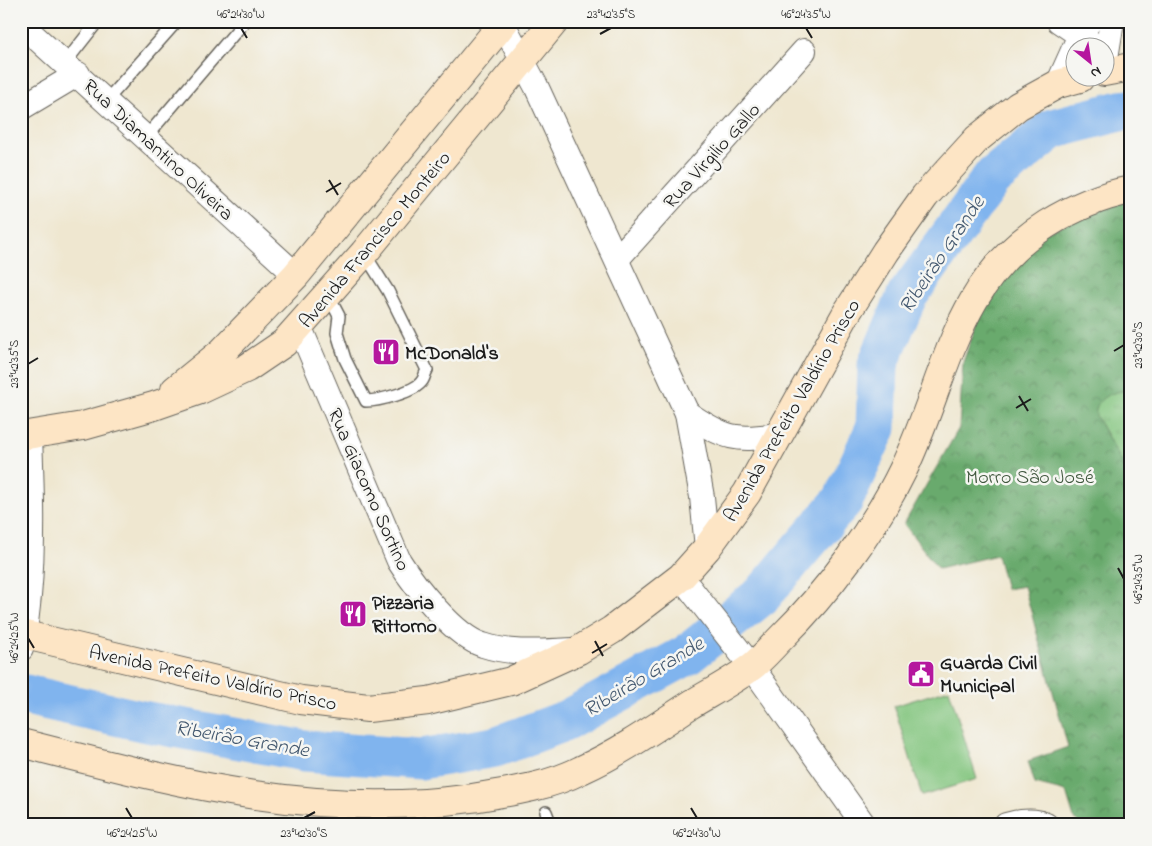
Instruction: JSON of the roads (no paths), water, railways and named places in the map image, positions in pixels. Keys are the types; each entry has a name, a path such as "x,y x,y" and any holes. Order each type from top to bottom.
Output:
{"main road":[{"name":"Avenida Francisco Monteiro","path":"26,435 83,426 154,406 200,390 266,357 300,328 555,21"},
{"name":"Avenida Francisco Monteiro","path":"154,406 222,352 296,275 504,23"},
{"name":"Avenida Prefeito Valdírio Prisco","path":"23,639 300,700 368,708 428,701 510,680 579,650 612,630 682,578 707,548 747,493 846,314 886,250 925,196 977,139 1018,106 1064,83"},
{"path":"21,743 178,782 260,797 320,804 380,806 449,801 520,791 580,771 651,731 752,667 821,596 862,538 903,469 931,402 946,357 971,301 996,266 1029,236 1071,210 1113,193 1131,190"}],"street":[{"path":"1059,21 1085,38"},
{"path":"1109,38 1112,21"},
{"path":"504,23 523,59 617,259 687,413 702,497 707,548"},
{"name":"Rua Diamantino Oliveira","path":"21,24 296,275"},
{"name":"Rua Virgilio Gallo","path":"617,259 804,51"},
{"path":"21,108 72,69"},
{"name":"Rua Giacomo Sortino","path":"300,328 399,561 413,584 456,628 481,645 521,652 579,650"},
{"path":"687,413 714,432 736,438 755,438 781,434"},
{"path":"23,639 33,517 26,435"},
{"path":"682,578 752,667 864,825"},
{"path":"1006,825 1025,822 1046,825"}],"lane":[{"path":"72,69 98,21"},
{"path":"106,101 177,21"},
{"path":"146,137 245,21"},
{"path":"328,295 338,316 337,333 345,359 366,401 377,401 412,388 422,382 426,370 388,291 364,253"},
{"path":"546,812 551,825"}],"waterway":[{"name":"Ribeirão Grande","path":"26,695 142,721 305,751 421,759 495,747 565,721 687,655 762,595 843,500 876,428 878,364 907,296 992,178 1052,129 1120,111 1131,110"}],"place":[{"name":"McDonald's","path":"386,352"},
{"name":"Pizzaria Rittorno","path":"353,614"},
{"name":"Guarda Civil Municipal","path":"921,674"}],"park label":[{"name":"Morro São José","path":"1030,476"}]}
